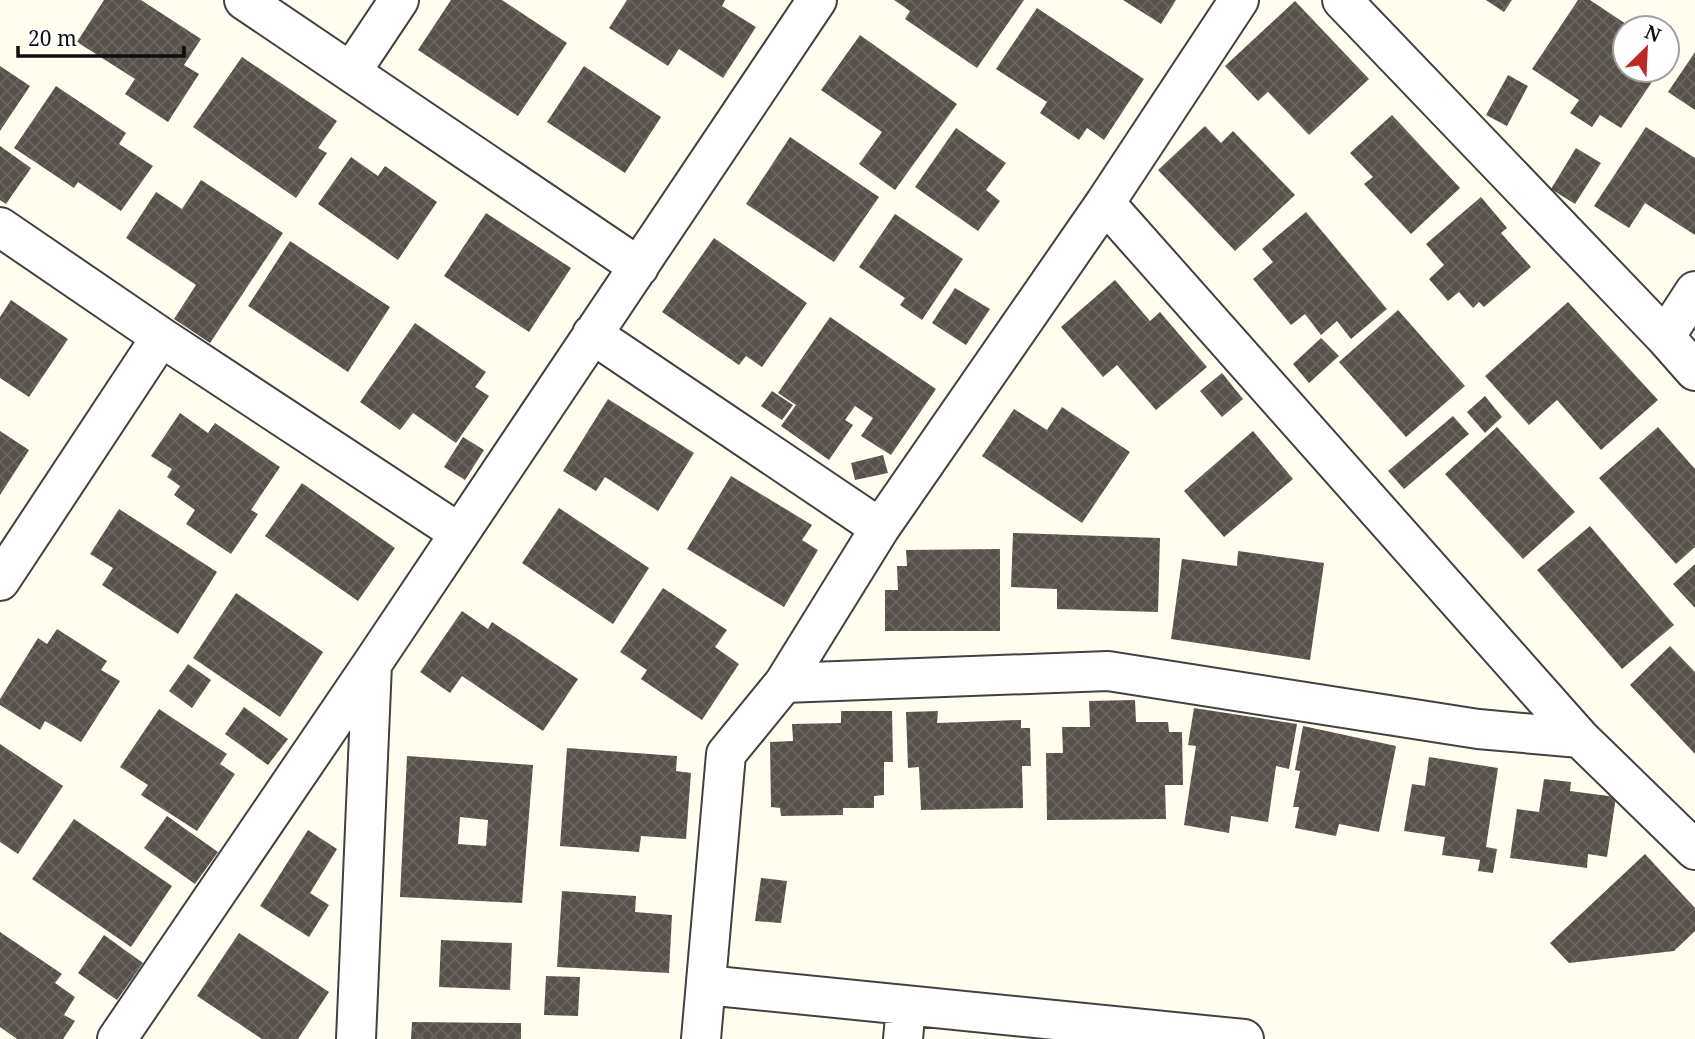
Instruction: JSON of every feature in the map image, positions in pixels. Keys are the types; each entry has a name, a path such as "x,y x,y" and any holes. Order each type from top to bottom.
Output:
{"street":[{"path":"244,0 639,267"},
{"path":"351,72 399,0"},
{"path":"117,1039 817,0"},
{"path":"701,1039 726,754 784,683 880,528 1105,203 1239,0"},
{"path":"1342,0 1695,371"},
{"path":"1105,203 1580,738 1695,850"},
{"path":"0,227 161,337 459,533"},
{"path":"1665,337 1695,291"},
{"path":"592,334 880,528"},
{"path":"0,581 161,337"},
{"path":"356,1039 372,664"},
{"path":"784,683 1108,671 1478,729 1580,738"},
{"path":"706,985 904,1022 1244,1039"}],"building":[{"path":"104,0 141,0 201,39 184,65 199,74 168,122 125,94 135,79 77,42"},
{"path":"451,0 502,0 567,43 518,116 418,50"},
{"path":"627,0 725,0 722,6 756,27 723,78 679,49 668,66 609,28"},
{"path":"894,0 1024,0 977,68 905,19 910,11"},
{"path":"1123,0 1176,0 1161,24"},
{"path":"1486,0 1512,0 1504,12"},
{"path":"1578,0 1590,0 1611,14 1611,84 1651,84 1621,128 1600,115 1592,127 1570,113 1579,100 1532,69"},
{"path":"1295,1 1369,79 1309,135 1268,92 1258,101 1225,66"},
{"path":"1037,8 1144,79 1104,140 1087,128 1079,140 1040,113 1047,102 996,69"},
{"path":"860,35 957,104 895,190 859,164 882,132 821,90"},
{"path":"1695,52 1695,110 1668,92 1673,84 1681,84 1681,73"},
{"path":"242,57 337,121 318,148 327,153 296,198 193,127"},
{"path":"0,66 30,86 0,131"},
{"path":"584,66 661,117 625,173 547,122"},
{"path":"1508,75 1528,86 1507,126 1486,115"},
{"path":"56,86 126,133 119,144 153,166 121,211 78,182 74,188 14,148"},
{"path":"1392,115 1460,188 1411,234 1364,184 1373,177 1350,153"},
{"path":"1205,126 1221,143 1233,131 1295,195 1235,251 1158,170"},
{"path":"1646,127 1695,158 1695,235 1645,203 1629,228 1594,206"},
{"path":"956,128 1006,163 986,190 1000,201 978,231 915,187"},
{"path":"790,137 879,197 834,262 746,204"},
{"path":"0,146 31,168 6,204 0,200"},
{"path":"1576,148 1601,163 1575,204 1551,189"},
{"path":"351,157 378,176 385,166 437,202 398,260 318,204"},
{"path":"201,180 283,233 210,343 174,319 196,285 126,238 156,192 182,209"},
{"path":"1481,197 1507,228 1501,233 1531,267 1484,307 1479,302 1473,308 1459,292 1448,301 1429,279 1444,265 1426,244"},
{"path":"1306,212 1387,309 1351,339 1337,321 1321,335 1305,314 1291,325 1253,279 1273,262 1262,249"},
{"path":"486,213 571,268 529,332 444,276"},
{"path":"895,214 963,259 922,320 900,305 905,298 859,267"},
{"path":"714,238 807,303 762,367 746,356 739,365 662,312"},
{"path":"290,241 390,307 348,372 248,306"},
{"path":"1115,280 1150,321 1160,312 1207,367 1156,410 1117,365 1103,377 1061,327"},
{"path":"955,288 990,309 966,345 932,323"},
{"path":"11,300 68,339 29,397 0,378 0,317"},
{"path":"1568,302 1658,400 1601,450 1557,400 1529,425 1485,376"},
{"path":"1398,310 1465,386 1406,437 1339,362"},
{"path":"830,317 936,389 891,455 861,436 873,418 855,406 845,420 853,425 829,460 781,426 796,405 778,393"},
{"path":"415,323 486,372 475,387 489,396 456,443 413,413 400,430 360,402"},
{"path":"1321,338 1339,356 1309,383 1293,364"},
{"path":"1222,373 1243,399 1222,417 1200,391"},
{"path":"772,391 793,405 782,420 761,406"},
{"path":"1485,396 1502,417 1485,433 1467,412"},
{"path":"608,399 694,453 658,511 605,477 596,491 563,471"},
{"path":"1062,407 1130,452 1082,523 982,456 1014,409 1047,430"},
{"path":"180,413 208,433 215,423 280,467 251,510 258,514 231,554 186,524 195,510 174,495 180,486 167,477 172,469 151,456"},
{"path":"1453,416 1469,434 1404,489 1388,471"},
{"path":"1497,427 1575,512 1523,559 1445,474"},
{"path":"1658,427 1695,469 1695,547 1676,564 1599,478"},
{"path":"0,431 29,450 0,495"},
{"path":"1253,431 1293,479 1224,537 1184,491"},
{"path":"463,437 484,450 465,480 444,467"},
{"path":"883,455 888,473 855,480 851,463"},
{"path":"731,476 812,525 802,540 818,550 784,607 687,549"},
{"path":"302,483 395,548 358,601 265,536"},
{"path":"559,508 649,568 613,624 522,563"},
{"path":"119,509 217,572 178,634 102,585 113,568 90,554"},
{"path":"1590,526 1674,625 1622,669 1537,570"},
{"path":"1013,533 1160,538 1158,612 1057,609 1057,589 1011,587"},
{"path":"1000,549 1000,631 885,631 885,590 898,590 897,566 907,566 906,550"},
{"path":"1238,551 1324,563 1310,660 1171,639 1182,559 1237,566"},
{"path":"1695,564 1695,608 1673,584"},
{"path":"663,588 727,630 715,647 739,664 702,720 641,679 647,670 620,652"},
{"path":"236,593 323,652 280,717 193,658"},
{"path":"462,611 488,629 492,622 578,679 543,731 462,676 450,693 420,672"},
{"path":"57,629 107,661 101,670 120,681 81,742 45,721 40,730 0,705 0,699 38,638 47,644"},
{"path":"1670,646 1695,672 1695,754 1630,685"},
{"path":"188,664 211,680 192,708 169,691"},
{"path":"1135,700 1136,722 1168,722 1169,732 1182,732 1183,785 1165,785 1166,819 1047,820 1046,753 1063,753 1062,727 1090,727 1089,701"},
{"path":"244,707 288,739 268,765 225,734"},
{"path":"1194,708 1297,724 1289,769 1276,766 1268,822 1231,816 1229,833 1184,825 1196,746 1188,745"},
{"path":"159,709 227,754 220,764 235,774 197,831 141,795 148,785 120,767"},
{"path":"841,711 892,711 893,762 884,762 884,795 874,796 874,808 843,808 843,815 781,816 780,808 771,807 770,742 793,741 792,724 841,723"},
{"path":"938,711 937,723 1021,720 1021,728 1030,728 1031,766 1022,766 1023,808 921,810 919,767 908,768 906,712"},
{"path":"1303,726 1396,746 1379,832 1339,824 1336,836 1295,828 1299,807 1293,807 1300,771 1295,770"},
{"path":"0,744 63,786 18,854 0,842"},
{"path":"567,748 677,756 676,771 691,773 686,839 641,836 639,852 560,846"},
{"path":"407,756 533,765 522,903 400,897","holes":["460,817 488,820 486,846 458,844"]},
{"path":"1429,757 1498,768 1486,847 1497,849 1493,873 1478,871 1480,860 1442,855 1445,837 1404,831 1412,784 1425,786"},
{"path":"1544,779 1571,782 1570,791 1616,797 1607,857 1588,854 1587,868 1510,858 1517,809 1539,812"},
{"path":"167,816 218,852 195,884 144,848"},
{"path":"74,819 172,886 131,947 32,879"},
{"path":"308,830 337,849 310,893 329,905 309,937 260,906"},
{"path":"1645,854 1695,908 1695,931 1674,951 1569,963 1550,943"},
{"path":"761,878 787,881 781,923 755,921"},
{"path":"562,891 636,896 635,912 672,915 669,973 557,967"},
{"path":"0,932 62,974 55,983 75,997 64,1015 75,1021 63,1039 17,1039 0,1027"},
{"path":"239,933 329,992 298,1039 262,1039 197,996"},
{"path":"104,935 143,963 117,1000 78,973"},
{"path":"441,940 512,943 510,990 439,987"},
{"path":"546,976 580,977 578,1016 544,1015"},
{"path":"412,1022 521,1023 521,1039 411,1039"}]}
